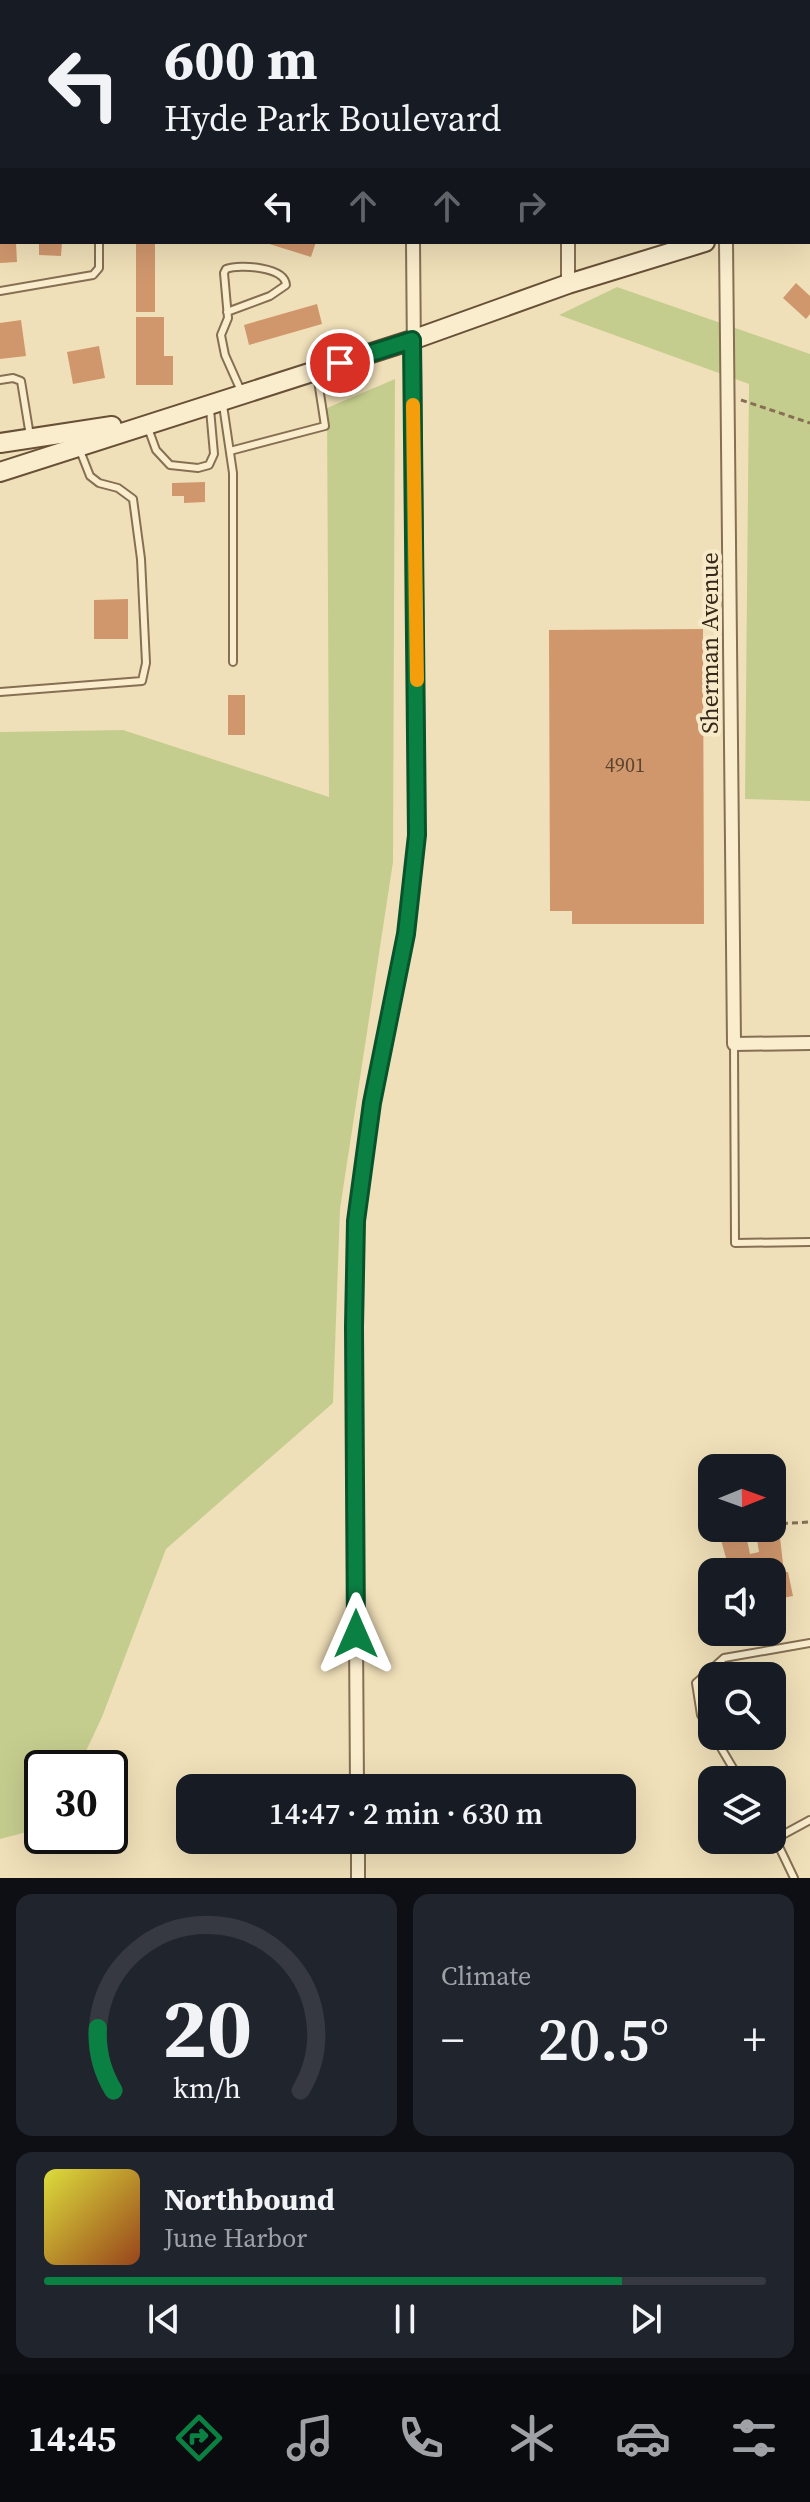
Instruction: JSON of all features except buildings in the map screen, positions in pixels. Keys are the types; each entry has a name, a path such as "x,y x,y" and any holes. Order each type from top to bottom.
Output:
{"main road":[{"path":"0,472 412,340 568,284 698,244"},
{"path":"0,443 189,411"}],"street":[{"path":"357,1774 356,1221 372,1103 408,922 417,835 413,244"},
{"path":"568,244 568,284"},
{"name":"Sherman Avenue","path":"726,244 734,1044"},
{"path":"734,1044 810,1043"},
{"path":"358,1854 358,1878"}],"lane":[{"path":"0,291 93,275 99,268 99,244"},
{"path":"227,312 277,293 286,285 286,280 276,272 239,267 226,269 224,273 227,312 228,318 221,335 225,355 242,395"},
{"path":"230,451 325,426 316,371"},
{"path":"0,380 13,378 21,381 31,439"},
{"path":"216,403 230,451 235,517 233,662"},
{"path":"147,425 156,450 170,465 198,468 209,465 214,454 216,403"},
{"path":"0,692 142,681 146,663 133,499 118,488 99,483 90,476 78,447"},
{"path":"734,1044 735,1243 810,1242"},
{"path":"720,1662 724,1658 810,1643"},
{"path":"786,1830 810,1820"},
{"path":"782,1854 794,1878"}],"path":[{"path":"729,396 810,423"},
{"path":"786,1523 810,1522"}],"green space":[{"path":"617,287 810,354 810,801 745,799 749,384 559,315"},
{"path":"395,379 393,862 340,1209 333,1403 166,1549 86,1750 24,1750 24,1833 0,1839 0,732 123,730 329,797 327,408"}],"slow traffic":[{"path":"413,405 417,680"}],"route":[{"path":"340,363 412,340 419,784 417,835 406,934 372,1103 356,1221 356,1634"}]}
